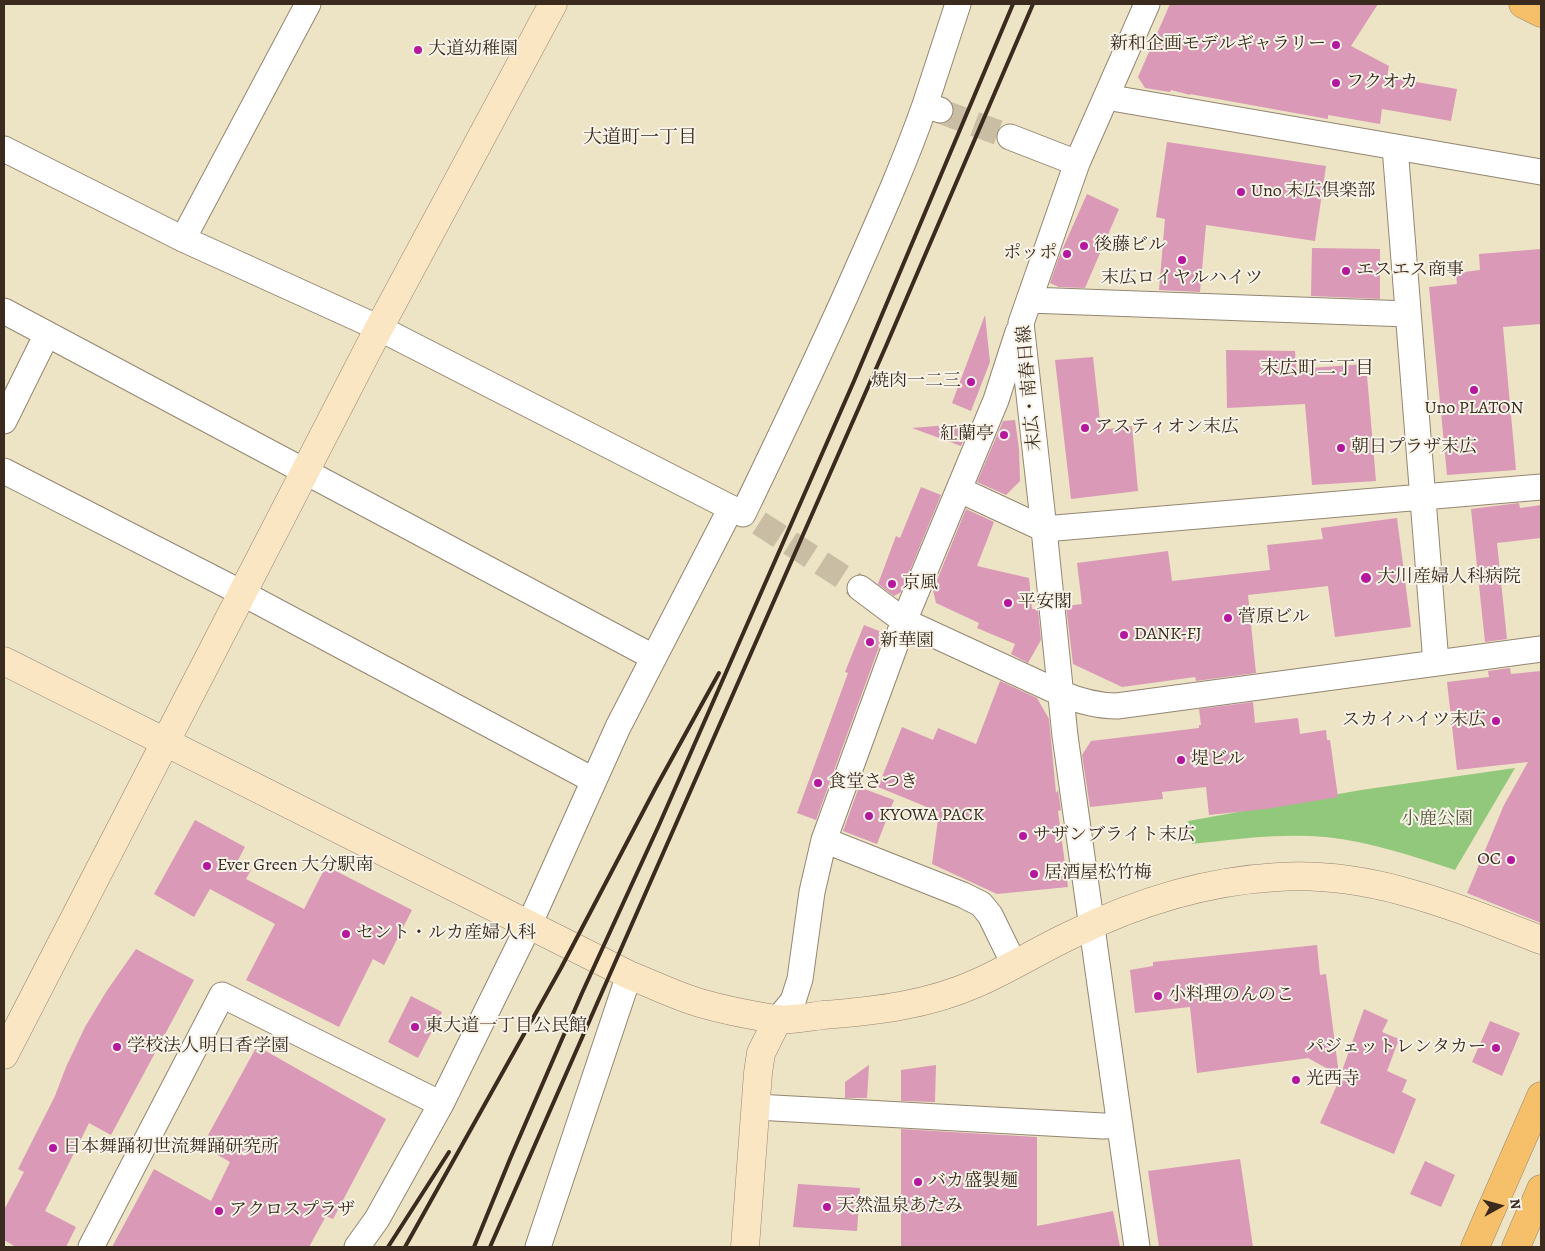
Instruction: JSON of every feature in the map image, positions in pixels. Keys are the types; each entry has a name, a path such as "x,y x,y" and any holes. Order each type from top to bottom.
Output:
{"highway":[{"path":"1523,4 1541,13"},
{"path":"1475,1247 1541,1096"},
{"path":"1516,1247 1541,1189"}],"street":[{"path":"183,239 308,4"},
{"path":"4,1055 379,328 553,4"},
{"path":"357,1247 377,1219 441,1104 529,925 593,780 654,657 744,515 906,160 933,108 958,4"},
{"name":"末広・南春日線","path":"1137,1247 1060,693 1025,311 1077,163 1147,4"},
{"path":"1106,97 1541,172"},
{"path":"1010,137 1077,163"},
{"path":"1395,147 1436,663"},
{"path":"4,149 183,239 379,328 744,515"},
{"path":"4,311 654,657"},
{"path":"745,1247 760,1053 778,1019 793,1001 800,980 812,892 824,840 904,621 996,400 1025,311 1408,314"},
{"path":"4,421 47,334"},
{"path":"4,471 242,593 593,780"},
{"path":"960,490 1044,529 1541,487"},
{"path":"860,588 904,621 1060,693 1082,702 1102,706 1117,706 1541,649"},
{"path":"4,661 629,975 698,1003 778,1019 854,1012 924,1002 978,983 1091,925 1175,894 1242,881 1277,877 1315,876 1346,878 1415,893 1541,940"},
{"path":"824,840 963,895 981,904 990,915 1014,964"},
{"path":"538,1247 629,975"},
{"path":"90,1247 222,995 441,1104"},
{"path":"756,1106 1103,1126 1120,1125"}],"green space":[{"name":"小鹿公園","path":"1515,768 1455,870 1376,846 1326,837 1275,836 1192,844 1188,821 1361,790"}],"building":[{"path":"1170,4 1378,4 1351,46 1389,66 1387,77 1457,89 1451,121 1382,109 1380,124 1328,115 1328,119 1171,90 1170,92 1145,88 1138,77"},
{"name":"Uno 末広倶楽部","path":"1167,142 1326,166 1315,241 1206,225 1200,292 1159,290 1165,219 1156,217"},
{"name":"後藤ビル","path":"1087,194 1119,209 1085,288 1059,287 1050,283 1059,257"},
{"name":"エスエス商事","path":"1312,248 1380,249 1380,299 1311,296"},
{"name":"Uno PLATON","path":"1541,249 1541,324 1503,327 1516,470 1447,475 1429,287 1457,284 1456,273 1480,270 1479,254"},
{"name":"焼肉一二三","path":"985,315 990,362 971,411 952,403"},
{"path":"1226,350 1295,351 1296,369 1366,364 1376,481 1312,485 1305,404 1227,408"},
{"name":"アスティオン末広","path":"1093,357 1101,430 1132,426 1138,491 1071,499 1055,360"},
{"path":"1015,420 1019,449 1020,481 1006,495 977,482 1003,421"},
{"path":"971,423 961,446 912,428"},
{"path":"921,487 941,495 901,592 894,596 878,584 896,536 900,538"},
{"path":"1519,503 1520,508 1541,505 1541,538 1497,543 1507,639 1485,642 1471,509"},
{"path":"966,509 994,522 977,566 1029,578 1032,609 1038,609 1041,640 1028,663 1011,654 1015,644 977,628 979,623 936,603 933,590"},
{"path":"1397,518 1411,627 1335,637 1328,586 1248,595 1256,673 1196,681 1195,677 1122,687 1073,664 1066,606 1082,604 1077,563 1168,551 1172,581 1270,570 1267,545 1323,539 1321,528"},
{"path":"864,625 884,633 816,820 797,813 848,673 845,672"},
{"path":"1510,668 1511,674 1541,671 1541,923 1467,893 1504,805 1528,762 1457,770 1447,682 1489,677 1488,671"},
{"path":"1000,681 1037,698 1049,719 1056,793 1058,790 1061,810 1058,811 1068,887 997,894 932,864 939,812 878,787 902,727 933,740 938,728 976,744"},
{"path":"1253,702 1255,723 1298,718 1300,734 1326,730 1327,740 1330,740 1338,797 1266,809 1209,815 1206,787 1162,792 1163,799 1090,807 1082,755 1091,741 1199,728 1199,725 1201,725 1199,709"},
{"name":"KYOWA PACK","path":"859,787 894,800 877,844 843,831"},
{"name":"セント・ルカ産婦人科","path":"195,820 245,847 237,862 251,870 246,879 304,909 326,866 412,910 384,965 373,959 339,1027 246,980 275,924 210,889 194,917 154,894"},
{"path":"1317,945 1320,975 1326,974 1339,1075 1308,1058 1197,1073 1190,1007 1135,1013 1130,970 1153,966 1153,962"},
{"name":"学校法人明日香学園","path":"136,949 194,980 111,1135 89,1123 45,1211 76,1227 66,1247 16,1247 4,1240 4,1210 24,1172 18,1169 55,1096 85,1027 106,992"},
{"name":"東大道一丁目公民館","path":"411,996 442,1012 418,1058 388,1042"},
{"path":"1364,1009 1388,1020 1382,1032 1399,1039 1387,1071 1407,1080 1402,1092 1416,1099 1394,1154 1320,1123 1337,1085"},
{"name":"パジェットレンタカー","path":"1490,1021 1520,1033 1502,1076 1472,1062"},
{"path":"257,1046 386,1119 333,1219 326,1216 309,1247 112,1247 154,1169 211,1201 230,1162 202,1146"},
{"path":"869,1065 867,1098 845,1098 845,1082"},
{"path":"936,1065 935,1102 901,1101 901,1070"},
{"path":"901,1129 1037,1137 1037,1226 1113,1211 1120,1247 901,1247"},
{"path":"1240,1159 1253,1247 1159,1247 1148,1171"},
{"path":"1425,1161 1455,1175 1441,1207 1410,1194"},
{"name":"天然温泉あたみ","path":"798,1184 860,1188 857,1231 793,1227"}],"tunnel":[{"path":"940,111 1010,137"},
{"path":"759,523 860,588"}],"railway":[{"path":"474,1247 582,993 659,825 854,381 1013,4"},
{"path":"490,1247 886,346 1033,4"},
{"path":"405,1247 561,968 655,789 719,673"},
{"path":"388,1247 449,1152"}],"place":[{"name":"新和企画モデルギャラリー","path":"1336,45"},
{"name":"大道幼稚園","path":"418,50"},
{"name":"フクオカ","path":"1336,83"},
{"name":"Uno 末広倶楽部","path":"1241,192"},
{"name":"後藤ビル","path":"1084,246"},
{"name":"ポッポ","path":"1067,254"},
{"name":"末広ロイヤルハイツ","path":"1182,260"},
{"name":"エスエス商事","path":"1346,271"},
{"name":"焼肉一二三","path":"971,382"},
{"name":"Uno PLATON","path":"1474,390"},
{"name":"アスティオン末広","path":"1085,428"},
{"name":"紅蘭亭","path":"1004,435"},
{"name":"朝日プラザ末広","path":"1341,448"},
{"name":"大川産婦人科病院","path":"1366,578"},
{"name":"京風","path":"892,584"},
{"name":"平安閣","path":"1008,603"},
{"name":"菅原ビル","path":"1228,618"},
{"name":"DANK-FJ","path":"1124,635"},
{"name":"新華園","path":"870,642"},
{"name":"スカイハイツ末広","path":"1496,721"},
{"name":"堤ビル","path":"1181,760"},
{"name":"食堂さつき","path":"818,783"},
{"name":"KYOWA PACK","path":"869,816"},
{"name":"サザンブライト末広","path":"1023,836"},
{"name":"OC","path":"1511,860"},
{"name":"Ever Green 大分駅南","path":"207,866"},
{"name":"居酒屋松竹梅","path":"1034,874"},
{"name":"セント・ルカ産婦人科","path":"346,934"},
{"name":"小料理のんのこ","path":"1158,996"},
{"name":"東大道一丁目公民館","path":"415,1027"},
{"name":"学校法人明日香学園","path":"117,1047"},
{"name":"パジェットレンタカー","path":"1496,1048"},
{"name":"光西寺","path":"1296,1080"},
{"name":"日本舞踊初世流舞踊研究所","path":"53,1148"},
{"name":"バカ盛製麺","path":"918,1182"},
{"name":"天然温泉あたみ","path":"827,1207"},
{"name":"アクロスプラザ","path":"219,1211"}],"district":[{"name":"大道町一丁目","path":"640,138"},
{"name":"末広町二丁目","path":"1317,369"}]}
